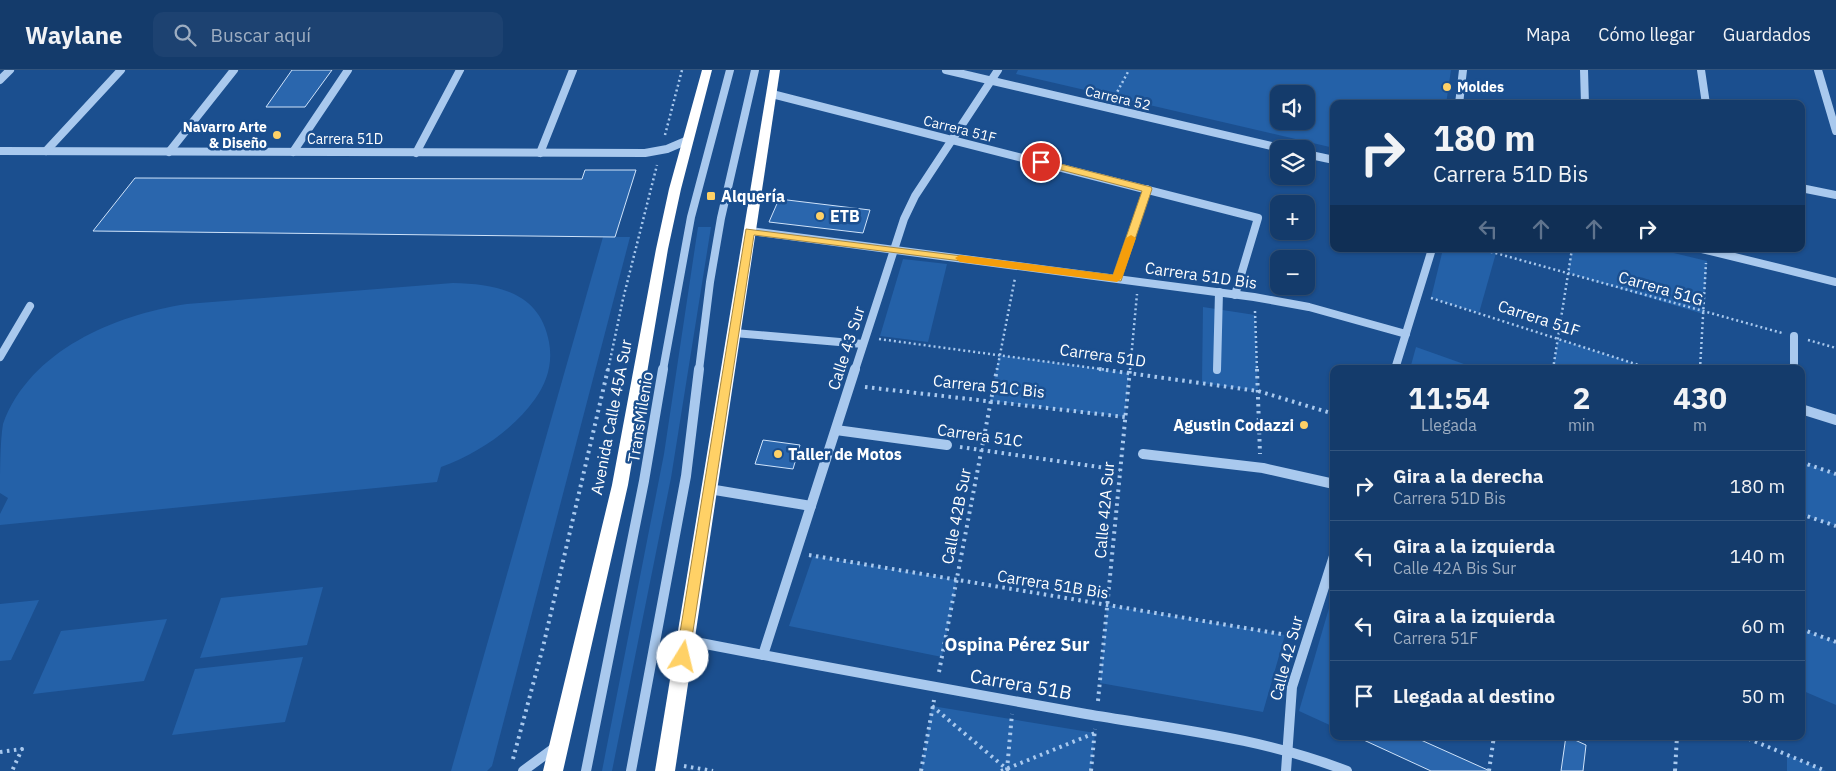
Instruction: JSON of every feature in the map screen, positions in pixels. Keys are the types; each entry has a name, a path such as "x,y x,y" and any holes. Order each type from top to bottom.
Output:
{"highway":[{"name":"Avenida Calle 45A Sur","path":"553,771 620,485 662,249 707,70"},
{"path":"666,767 775,70"}],"street":[{"path":"0,80 10,70"},
{"path":"46,152 121,70"},
{"path":"169,152 234,70"},
{"path":"293,152 348,70"},
{"path":"416,153 460,70"},
{"path":"540,153 573,70"},
{"name":"TransMilenio","path":"586,771 644,481 676,292 691,217 730,70"},
{"path":"631,771 686,476 710,282 721,218 755,70"},
{"name":"Carrera 52","path":"946,70 1270,146"},
{"name":"Calle 43 Sur","path":"763,655 904,219 912,202 998,70"},
{"path":"1459,100 1463,70"},
{"path":"1584,70 1586,100"},
{"path":"1701,70 1705,100"},
{"path":"1818,70 1836,129"},
{"name":"Carrera 51F","path":"772,94 1258,218 1235,295"},
{"name":"Carrera 51D","path":"0,151 660,152 678,146 688,140"},
{"path":"1315,156 1330,159"},
{"path":"1117,278 1147,189"},
{"path":"1805,189 1836,195"},
{"name":"Carrera 51D Bis","path":"750,231 1254,297 1309,307 1406,334"},
{"path":"1396,365 1431,252"},
{"path":"1717,252 1836,282"},
{"path":"1216,370 1219,292"},
{"path":"0,357 30,306"},
{"path":"734,333 864,341"},
{"path":"1794,336 1794,365"},
{"path":"1805,410 1836,420"},
{"name":"Carrera 51C","path":"836,430 947,445"},
{"path":"1144,454 1260,468 1310,476 1330,483"},
{"path":"709,489 811,506"},
{"name":"Calle 42 Sur","path":"1286,771 1286,750 1292,688 1330,568"},
{"name":"Carrera 51B","path":"685,640 1097,716 1254,742 1286,750 1347,771"},
{"path":"523,771 559,744"}],"path":[{"path":"512,762 559,582 593,440 622,300 682,70"},
{"path":"1108,109 1129,70"},
{"name":"Carrera 51G","path":"1492,252 1836,348"},
{"path":"1554,365 1572,252"},
{"path":"1700,365 1705,252"},
{"name":"Calle 42B Sur","path":"921,771 990,401 1018,266"},
{"name":"Calle 42A Sur","path":"1091,771 1138,282"},
{"name":"Carrera 51F","path":"1418,294 1639,365"},
{"path":"1254,297 1260,468"},
{"name":"Carrera 51D","path":"864,341 999,355 1258,391 1330,413"},
{"name":"Carrera 51C Bis","path":"850,386 1125,417"},
{"name":"Carrera 51C","path":"947,445 1120,470"},
{"path":"1805,463 1836,474"},
{"path":"1805,515 1836,526"},
{"name":"Carrera 51B Bis","path":"796,553 1307,639"},
{"path":"1805,630 1836,642"},
{"path":"1007,770 1013,700"},
{"path":"932,706 1007,770"},
{"path":"1001,771 1095,733"},
{"path":"1489,771 1493,740"},
{"path":"1674,771 1677,740"},
{"path":"1752,740 1826,771"},
{"path":"0,752 22,749 12,771"},
{"path":"666,767 713,771"}],"shaded area":[{"path":"1018,70 1451,70 1447,100 1330,100 1330,147 1315,144 1315,140 1300,140 1016,74"},
{"path":"698,227 711,227 671,478 612,771 602,771 664,454"},
{"path":"603,237 630,237 492,766 487,771 451,771"},
{"path":"1442,252 1496,253 1479,313 1431,298"},
{"path":"1572,252 1670,252 1707,261 1703,314 1568,273"},
{"path":"903,259 947,264 928,342 880,336"},
{"path":"453,283 500,289 514,294 526,302 536,312 544,325 549,342 550,357 548,372 543,386 526,411 493,440 468,455 441,467 437,482 0,525 0,514 8,498 0,493 3,424 16,398 33,376 54,356 78,340 104,327 132,317 187,304"},
{"path":"1203,307 1255,315 1258,391 1202,383"},
{"path":"1558,339 1639,365 1554,365"},
{"path":"1416,347 1467,365 1411,365"},
{"path":"999,355 1129,373 1125,417 990,401"},
{"path":"1805,463 1836,474 1836,526 1805,515"},
{"path":"813,556 957,580 942,657 789,626"},
{"path":"323,587 307,645 200,658 221,598"},
{"path":"39,600 11,660 0,661 0,604"},
{"path":"1107,605 1285,635 1263,712 1100,683"},
{"path":"1330,605 1330,725 1299,711"},
{"path":"167,619 144,681 33,694 61,631"},
{"path":"1805,630 1836,642 1836,705 1805,692"},
{"path":"303,657 285,722 172,735 195,669"},
{"path":"932,706 1095,733 1091,771 921,771"},
{"path":"1787,755 1826,771 1787,771"}],"building":[{"path":"292,70 332,70 305,107 266,107"},
{"path":"585,170 636,170 615,237 93,231 135,178 582,179"},
{"name":"ETB","path":"779,199 870,210 863,233 769,222"},
{"name":"Taller de Motos","path":"763,440 800,445 793,469 755,464"},
{"path":"1364,740 1421,740 1490,771 1431,771"},
{"path":"1565,740 1575,740 1586,745 1583,771 1561,771"}],"slow traffic":[{"path":"960,258 1117,278 1131,238"}],"place":[{"name":"Moldes","path":"1447,87"},
{"name":"Navarro Arte & Diseño","path":"277,135"},
{"name":"Alquería","path":"711,196"},
{"name":"ETB","path":"820,216"},
{"name":"Agustin Codazzi","path":"1304,425"},
{"name":"Taller de Motos","path":"778,454"}],"district":[{"name":"Ospina Pérez Sur","path":"1017,645"}],"route":[{"path":"683,657 750,231 1117,278 1147,189 1041,162"}]}
